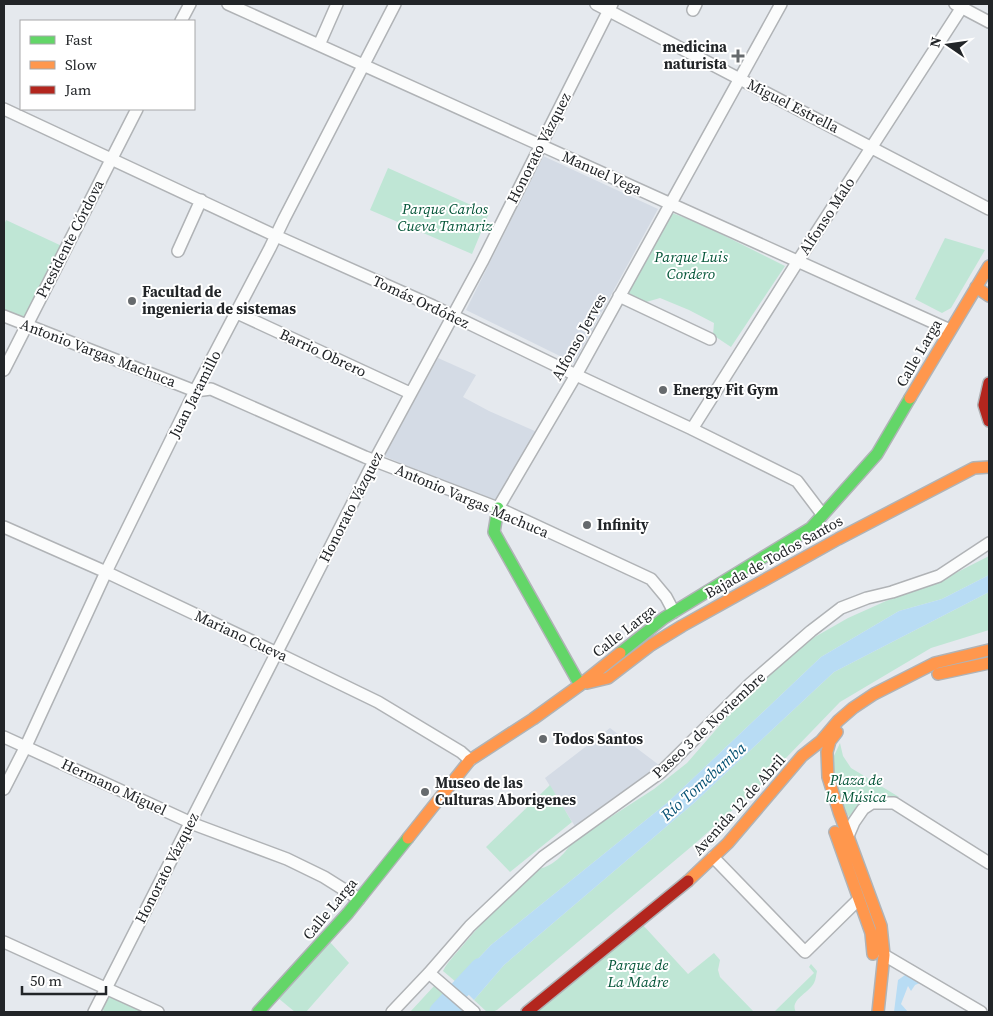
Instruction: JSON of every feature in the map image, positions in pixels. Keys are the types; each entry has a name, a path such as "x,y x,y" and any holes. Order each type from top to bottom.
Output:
{"street":[{"path":"182,20 190,4"},
{"name":"Manuel Vega","path":"228,4 950,330"},
{"path":"319,45 337,4"},
{"name":"Juan Jaramillo","path":"4,789 26,746 106,572 195,391 395,4"},
{"name":"Miguel Estrella","path":"596,4 611,7 740,78 989,209"},
{"name":"Alfonso Jerves","path":"580,685 494,532 498,508 576,375 781,4"},
{"path":"960,5 989,22"},
{"name":"Alfonso Malo","path":"692,429 960,5"},
{"name":"Honorato Vázquez","path":"94,1012 375,461 453,316 611,7"},
{"name":"Tomás Ordóñez","path":"4,109 453,316 692,429 797,481 822,514"},
{"name":"Presidente Córdova","path":"4,370 136,110"},
{"path":"178,251 201,200"},
{"name":"Calle Larga","path":"258,1012 348,913 470,760 533,719 580,685 664,618 811,528 877,454 989,266"},
{"path":"976,287 989,296"},
{"path":"619,296 710,339"},
{"name":"Barrio Obrero","path":"237,312 410,393"},
{"name":"Antonio Vargas Machuca","path":"4,316 195,391 211,388 375,461 498,508 651,579 666,597 674,612"},
{"path":"989,383 984,405 989,422"},
{"path":"974,468 989,462"},
{"name":"Bajada de Todos Santos","path":"580,685 608,678 651,645 682,626 838,539 974,468 989,467"},
{"name":"Mariano Cueva","path":"4,527 106,572 378,702 461,752 470,760"},
{"name":"Paseo 3 de Noviembre","path":"392,1012 470,926 544,857 661,772 750,684 811,631 841,608 939,576 989,543"},
{"path":"802,756 835,715 874,687 937,654 989,642"},
{"name":"Avenida 12 de Abril","path":"527,1012 678,890 728,843 802,756 821,741 838,721 853,708 874,694 935,663 989,650"},
{"path":"878,1012 884,956 881,926 828,777 826,755 830,741 854,716 878,699 938,674 989,657"},
{"path":"938,674 989,663"},
{"name":"Hermano Miguel","path":"4,737 190,822 287,859 324,877 359,899"},
{"path":"821,741 816,765 819,785 870,933 874,956 868,1012"},
{"path":"848,836 854,822 863,809 872,803 894,803 989,863"},
{"path":"713,857 805,952 858,900"},
{"path":"4,942 158,1012"},
{"path":"884,956 981,1012"},
{"path":"429,973 474,1012"}],"shaded area":[{"path":"543,156 658,209 574,363 466,310"},
{"path":"438,358 476,375 463,397 489,411 537,432 494,503 384,456"},
{"path":"610,728 663,768 576,828 545,778"}],"green space":[{"name":"Parque Carlos Cueva Tamariz","path":"388,168 489,213 472,254 370,210"},
{"name":"Parque Luis Cordero","path":"672,213 699,223 785,266 731,347 713,335 714,323 689,310 660,298 643,303 625,295"},
{"path":"6,220 64,247 26,321 4,312 4,225"},
{"path":"945,238 985,250 951,308 942,313 915,299"},
{"path":"989,556 989,575 942,599 899,611 821,657 667,803 491,945 456,982 443,971 481,924 537,869 547,866 562,856 572,842 654,789 687,763 740,702 806,642 848,618 886,601 938,582"},
{"path":"989,592 989,630 931,648 840,702 784,760 775,772 698,841 497,1010 487,1012 474,1000 504,965 694,803 834,672"},
{"name":"Plaza de la Música","path":"840,743 843,756 851,768 899,797 866,801 851,819 847,814 835,781 833,758"},
{"path":"550,785 572,822 510,872 486,847"},
{"name":"Parque de La Madre","path":"642,924 688,974 714,953 720,960 718,970 720,977 754,1012 530,1012"},
{"path":"330,942 349,963 306,1012 295,1012 278,998"},
{"path":"811,964 817,971 815,980 812,987 797,1000 795,1004 796,1012 774,1012 814,973 809,967"},
{"path":"435,985 447,995 431,1012 410,1012"},
{"path":"111,991 158,1012 107,1012 102,1010"}],"water":[{"path":"989,575 989,592 834,672 694,803 504,965 474,1000 456,982 491,945 667,803 821,657 899,611 942,599"},
{"path":"905,975 920,983 915,985 911,991 908,986 901,1004 908,1012 894,1012 898,980"},
{"path":"447,995 467,1012 431,1012"}],"waterway":[{"name":"Río Tomebamba","path":"439,1012 480,968"}],"traffic: fast":[{"path":"620,653 664,618 811,528 877,454 910,398"},
{"path":"498,508 494,532 580,685"},
{"path":"258,1012 348,913 408,838"}],"traffic: slow":[{"path":"910,398 989,266"},
{"path":"976,287 989,296"},
{"path":"587,683 608,678 651,645 682,626 838,539 974,468 989,467"},
{"path":"688,881 728,843 802,756 821,741 838,721 853,708 874,694 935,663 989,650"},
{"path":"408,838 470,760 533,719 620,653"},
{"path":"938,674 989,663"},
{"path":"837,732 830,741 827,752 828,777 881,926 884,955 878,1012"},
{"path":"835,832 871,933 873,954"}],"traffic: jam":[{"path":"989,383 984,405 989,421"},
{"path":"527,1012 688,881"}],"place":[{"name":"medicina naturista","path":"738,56"},
{"name":"Facultad de ingenieria de sistemas","path":"132,301"},
{"name":"Energy Fit Gym","path":"663,390"},
{"name":"Infinity","path":"587,525"},
{"name":"Todos Santos","path":"543,739"},
{"name":"Museo de las Culturas Aborigenes","path":"425,792"}]}
